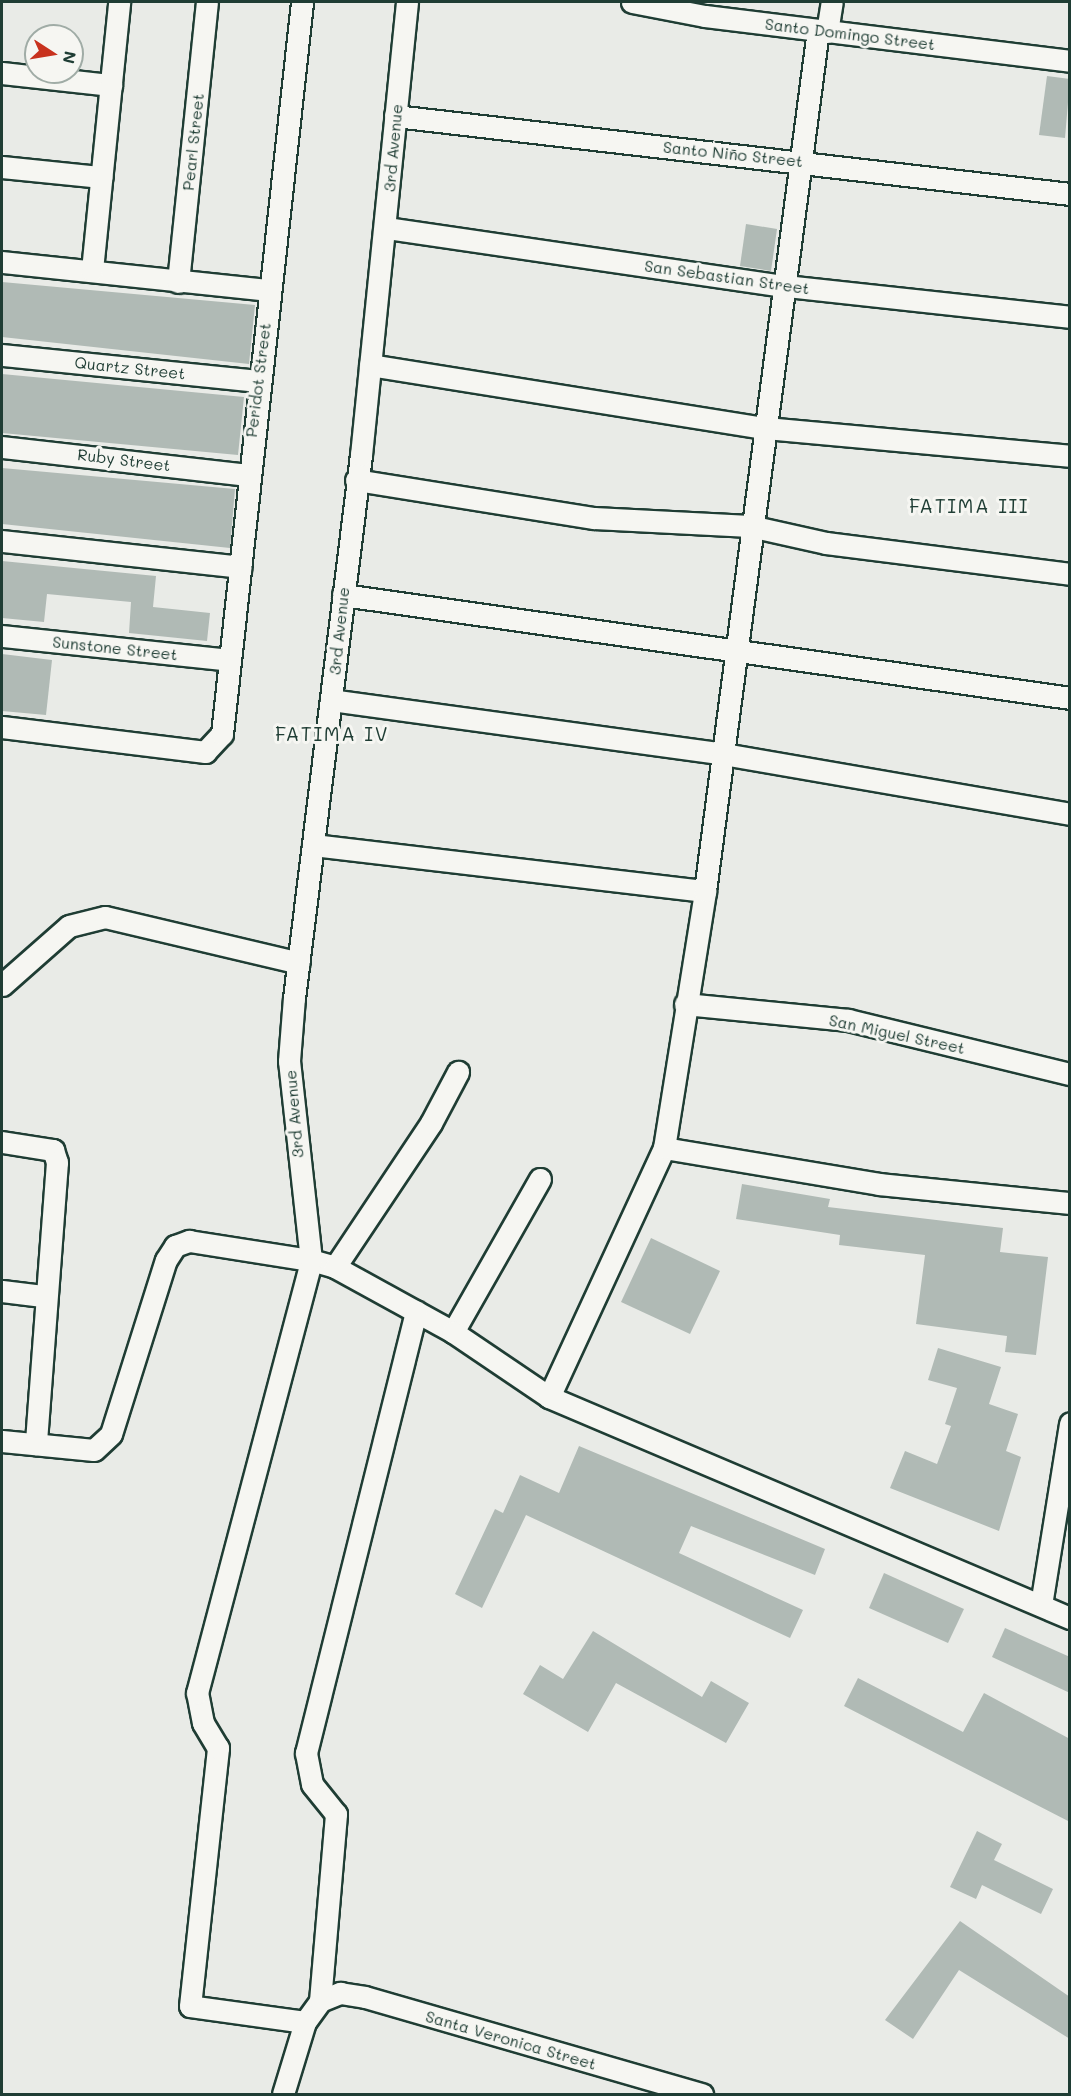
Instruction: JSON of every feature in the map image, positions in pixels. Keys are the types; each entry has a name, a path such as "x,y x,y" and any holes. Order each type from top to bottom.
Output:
{"street":[{"path":"92,270 119,2"},
{"name":"Pearl Street","path":"178,282 207,2"},
{"name":"Peridot Street","path":"2,726 205,752 222,734 241,567 246,475 302,2"},
{"name":"3rd Avenue","path":"311,1260 290,1061 299,963 386,228 407,2"},
{"name":"Santo Domingo Street","path":"632,2 706,9 823,31 1070,61"},
{"path":"549,1397 664,1148 685,1004 705,891 750,526 786,286 800,161 823,31 832,2"},
{"path":"2,73 111,86"},
{"name":"Santo Niño Street","path":"395,116 1070,194"},
{"path":"2,167 101,177"},
{"name":"San Sebastian Street","path":"386,228 786,286 1070,317"},
{"path":"2,262 269,290"},
{"name":"Quartz Street","path":"2,355 258,381"},
{"path":"370,365 765,428 1070,456"},
{"name":"Ruby Street","path":"2,447 246,475"},
{"path":"357,480 594,518 750,526 825,543 1070,574"},
{"path":"2,541 241,567"},
{"path":"343,595 1070,698"},
{"name":"Sunstone Street","path":"2,636 229,660"},
{"path":"331,700 723,754 1070,814"},
{"path":"313,844 705,891"},
{"path":"2,985 69,927 105,917 299,963"},
{"name":"San Miguel Street","path":"685,1004 848,1020 1070,1074"},
{"path":"335,1268 431,1123 458,1072"},
{"path":"2,1142 53,1150 57,1162 43,1296 36,1444"},
{"path":"664,1148 879,1184 1070,1203"},
{"path":"453,1332 540,1179"},
{"path":"2,1441 94,1450 111,1434 175,1246 189,1241 311,1260 335,1268 453,1332 549,1397 981,1584 1070,1618"},
{"path":"305,2022 196,2009 188,1998 218,1748 203,1723 197,1693 311,1260"},
{"path":"2,1292 43,1296"},
{"path":"283,2094 305,2022 320,2001 336,1814 312,1784 306,1753 416,1312"},
{"path":"1041,1605 1068,1453 1070,1423"},
{"name":"Santa Veronica Street","path":"320,2001 340,1993 365,1997 702,2094"}],"building":[{"path":"1047,76 1070,79 1065,138 1039,135"},
{"path":"746,224 777,229 771,271 740,266"},
{"path":"2,282 255,305 249,364 2,337"},
{"path":"2,374 244,397 238,455 2,433"},
{"path":"2,468 235,489 230,548 2,524"},
{"path":"2,561 156,576 153,607 210,613 207,641 129,633 131,602 47,594 44,622 2,618"},
{"path":"2,654 52,660 46,715 2,711"},
{"path":"742,1184 830,1199 828,1207 1003,1228 1000,1252 1048,1257 1036,1355 1005,1352 1007,1336 916,1324 925,1255 839,1245 840,1235 736,1219"},
{"path":"651,1238 720,1271 690,1334 621,1302"},
{"path":"938,1348 1001,1367 989,1404 1018,1414 1006,1451 1021,1457 999,1531 890,1488 905,1451 937,1464 951,1426 945,1424 957,1388 928,1380"},
{"path":"579,1446 825,1549 815,1575 691,1526 679,1553 803,1610 790,1638 526,1515 482,1608 455,1594 495,1509 503,1513 520,1475 559,1493"},
{"path":"884,1573 964,1609 948,1643 869,1608"},
{"path":"1005,1628 1070,1657 1070,1693 992,1657"},
{"path":"593,1631 702,1697 711,1681 749,1703 726,1743 616,1683 588,1732 523,1694 540,1665 563,1679"},
{"path":"858,1678 963,1732 984,1693 1070,1739 1070,1822 844,1706"},
{"path":"977,1831 1002,1844 994,1860 1053,1889 1041,1914 982,1885 976,1899 950,1887"},
{"path":"960,1921 1070,1997 1070,2039 959,1970 913,2039 885,2020"}],"district":[{"name":"FATIMA III","path":"969,505"},
{"name":"FATIMA IV","path":"332,733"}]}
